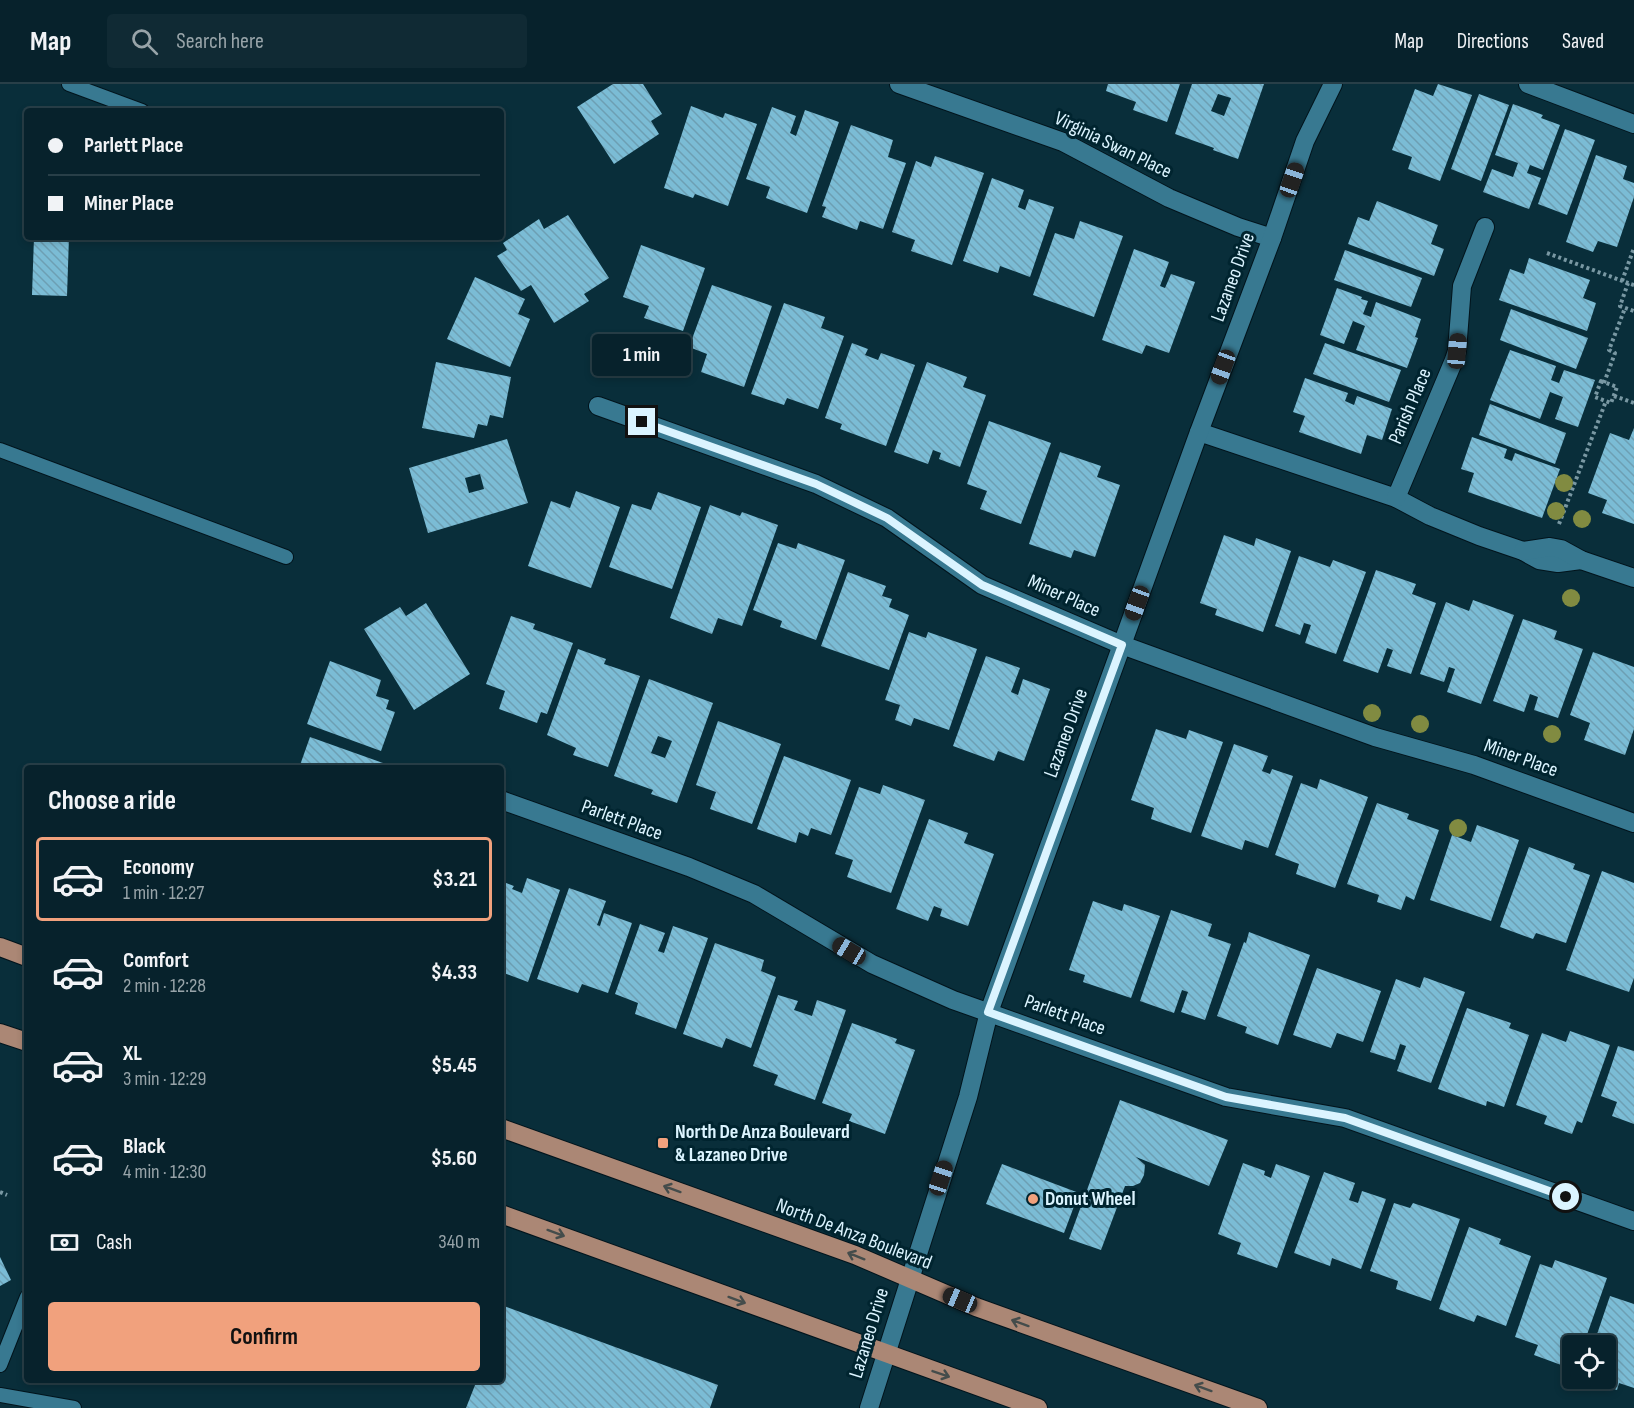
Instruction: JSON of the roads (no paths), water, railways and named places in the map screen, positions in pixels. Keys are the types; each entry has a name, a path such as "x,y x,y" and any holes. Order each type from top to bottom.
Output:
{"main road":[{"path":"0,947 24,956"},
{"path":"0,1033 24,1041"},
{"name":"North De Anza Boulevard","path":"504,1129 855,1255 976,1307 1258,1408"},
{"path":"504,1215 1038,1408"}],"street":[{"name":"Virginia Swan Place","path":"900,84 1063,142 1169,198 1238,227 1272,238"},
{"name":"Lazaneo Drive","path":"869,1408 968,1097 988,1012 1272,238 1305,141 1333,84"},
{"path":"1528,84 1634,124"},
{"name":"Parish Place","path":"1396,498 1454,360 1462,286 1485,227"},
{"name":"Miner Place","path":"598,406 816,484 887,518 982,585 1122,645 1376,736 1474,765 1634,823"},
{"path":"1199,432 1396,498 1430,516 1479,537 1523,551 1533,558 1547,562 1581,560"},
{"path":"1523,551 1562,549 1581,560 1634,578"},
{"name":"Parlett Place","path":"504,801 689,867 754,894 872,964 953,1000 1226,1097 1345,1118 1634,1221"}],"lane":[{"path":"69,84 134,108"},
{"path":"0,450 286,557"},
{"path":"0,1365 24,1305"},
{"path":"0,1395 74,1408"}],"place":[{"name":"North De Anza Boulevard & Lazaneo Drive","path":"663,1143"},
{"name":"Donut Wheel","path":"1033,1199"}]}
